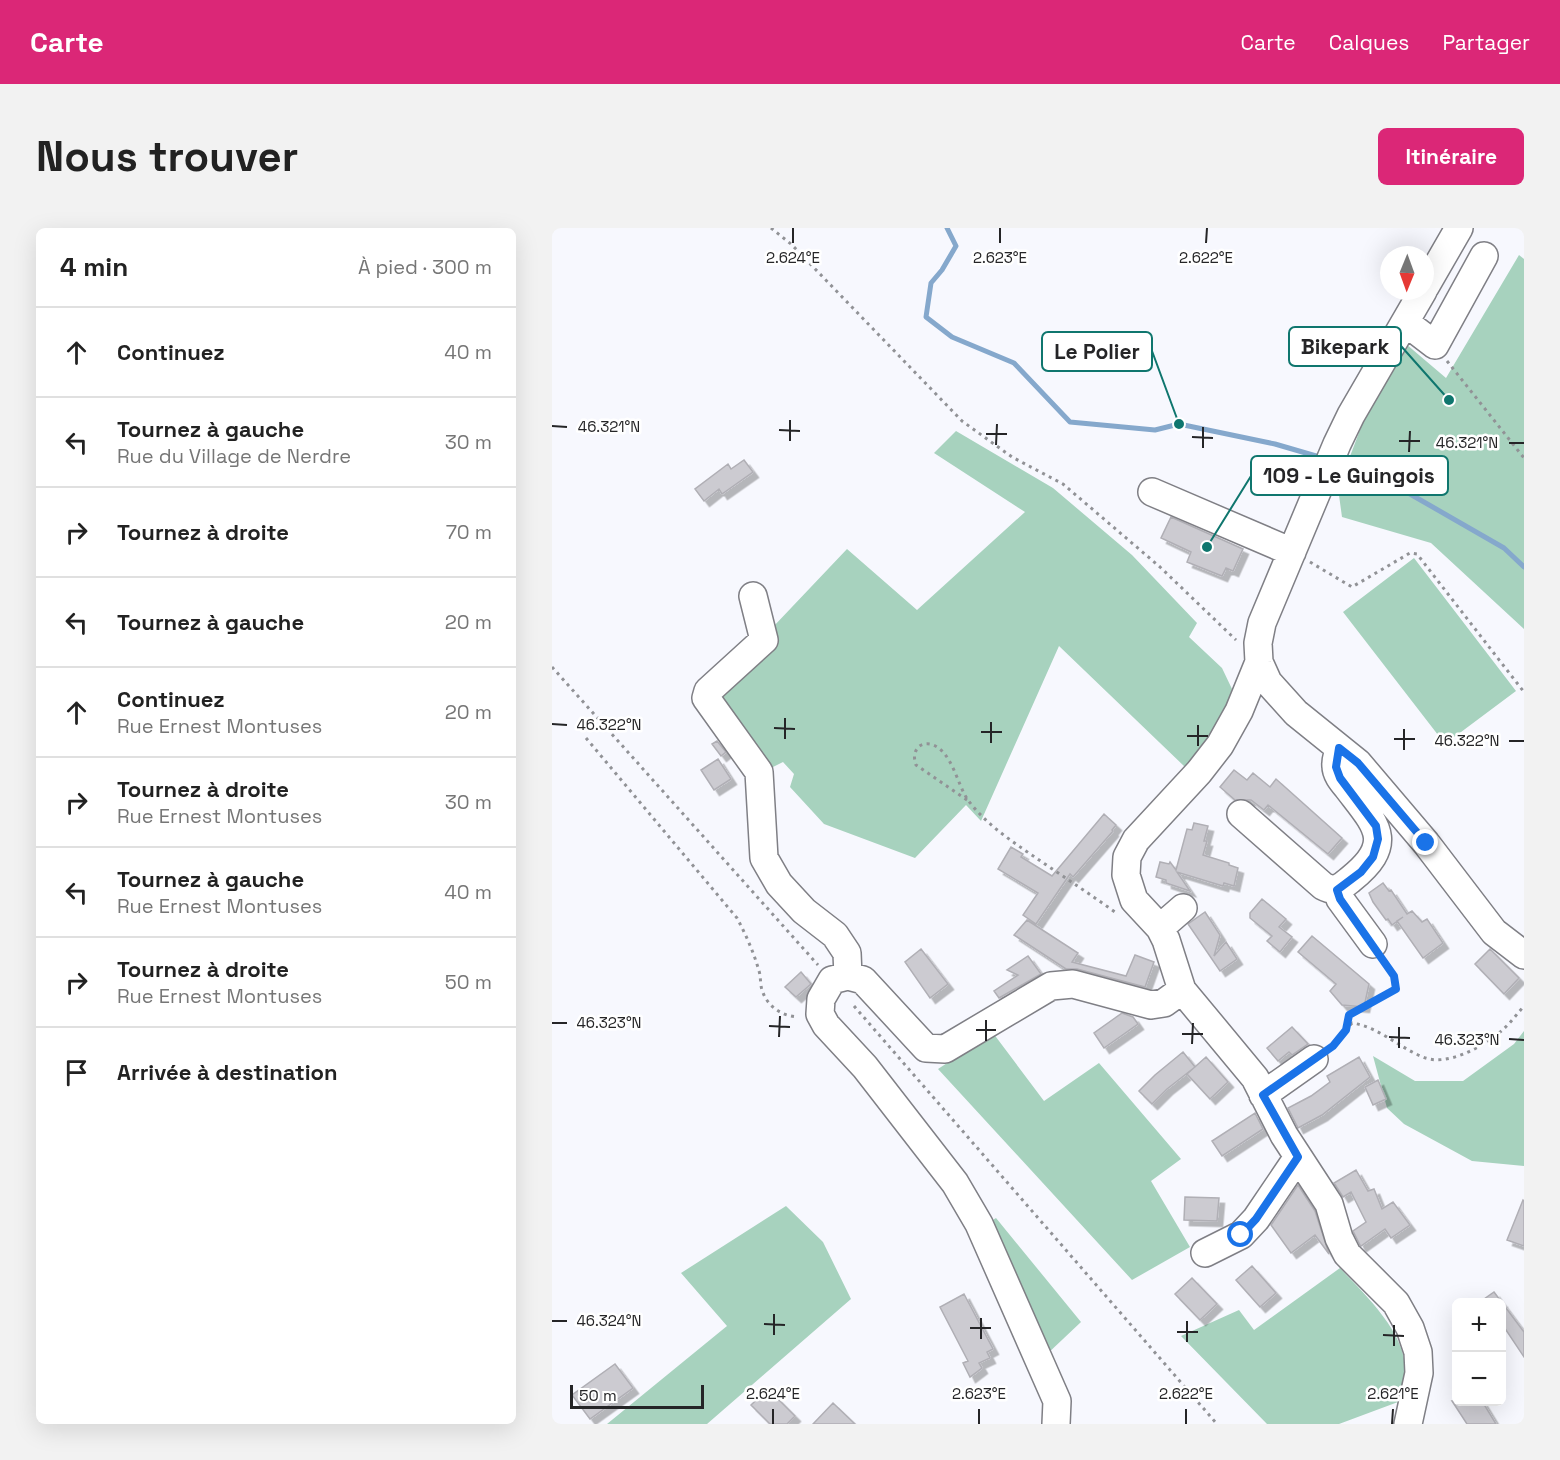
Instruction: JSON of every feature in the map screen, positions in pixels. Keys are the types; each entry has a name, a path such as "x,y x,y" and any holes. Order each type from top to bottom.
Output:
{"street":[{"path":"1434,272 1459,228"},
{"path":"1405,322 1435,345 1484,256"},
{"path":"1418,300 1337,444 1263,623 1258,643 1259,662 1268,682 1296,713 1358,763 1426,843 1494,932 1524,955"},
{"path":"1152,492 1292,552"},
{"path":"753,596 764,640 708,691 706,699 759,772 764,858 780,884 804,911 835,935 847,953 840,978 821,999 820,1014 865,1066 934,1156 955,1184 973,1214 1057,1401 1056,1424"},
{"path":"1259,662 1239,711 1220,745 1199,772 1136,840 1127,857 1126,875 1134,900 1160,928 1166,940 1182,990 1255,1078 1298,1157 1329,1204 1339,1239 1347,1254 1396,1303 1410,1328 1418,1352 1419,1373 1408,1424"},
{"path":"1240,814 1323,886 1337,890 1361,872 1373,857 1378,839 1376,826 1340,778 1336,767 1339,748"},
{"path":"1337,890 1340,899 1373,945"},
{"path":"1160,928 1183,908"},
{"path":"840,978 862,980 926,1048 945,1048 1051,986 1073,984 1151,1005 1164,1003 1182,990"},
{"path":"1263,1095 1314,1059"},
{"path":"1205,1253 1241,1235 1256,1219 1298,1157"}],"path":[{"path":"771,228 791,244 962,421 1011,457 1063,484 1160,567 1259,662"},
{"path":"1435,345 1524,458"},
{"path":"1292,552 1352,587 1410,553 1417,554 1524,692"},
{"path":"552,667 840,978 1217,1424"},
{"path":"586,738 737,918 747,937 760,974 762,990 776,1011 791,1017 823,1020"},
{"path":"967,800 950,762 939,749 930,744 916,749 913,759 924,773 967,800 1003,836 1119,914"},
{"path":"1346,1030 1349,1015 1396,989 1394,976 1373,945"},
{"path":"1314,1059 1333,1046 1352,1023 1367,1026 1424,1058 1439,1061 1464,1055 1500,1033 1524,1006"}],"green space":[{"path":"1519,255 1524,259 1524,629 1431,543 1342,517 1338,488 1363,422 1406,344 1446,378"},
{"path":"956,431 1053,488 1132,555 1197,623 1189,637 1222,668 1232,689 1217,732 1185,767 1059,646 981,821 966,805 915,858 824,824 790,787 794,774 783,762 769,769 718,700 773,627 847,549 917,610 1025,512 934,453"},
{"path":"1414,558 1516,691 1445,744 1343,612"},
{"path":"1524,1031 1524,1166 1472,1161 1404,1124 1387,1108 1373,1056 1415,1081 1463,1081 1514,1044"},
{"path":"993,1033 1044,1101 1099,1063 1181,1159 1151,1181 1190,1247 1132,1280 938,1069"},
{"path":"786,1206 823,1242 851,1299 707,1424 607,1424 727,1326 681,1273"},
{"path":"996,1218 1081,1322 1045,1356 988,1223"},
{"path":"1340,1268 1385,1319 1401,1348 1405,1363 1405,1379 1398,1402 1339,1424 1267,1424 1181,1336 1239,1310 1254,1330"}],"building":[{"path":"744,460 753,472 722,494 719,489 704,501 695,489 728,464 731,469"},
{"path":"1171,517 1243,549 1233,571 1226,568 1222,576 1187,562 1191,552 1161,538"},
{"path":"717,741 726,752 721,756 712,744"},
{"path":"718,759 731,779 714,790 701,770"},
{"path":"1234,770 1247,780 1253,773 1270,787 1276,779 1342,838 1328,854 1268,805 1264,810 1251,800 1235,800 1220,787"},
{"path":"1104,814 1116,825 1113,831 1073,877 1070,874 1036,924 1023,915 1038,893 998,869 1011,847 1023,854 1021,857 1052,876"},
{"path":"1194,823 1208,826 1203,855 1238,868 1234,886 1224,883 1223,886 1177,872 1190,891 1156,877 1160,862 1169,864 1170,862 1176,870 1187,829 1192,830"},
{"path":"1383,883 1389,891 1391,890 1407,914 1412,911 1422,922 1427,919 1443,943 1423,958 1397,921 1392,925 1373,902 1369,893"},
{"path":"1262,899 1286,919 1279,927 1292,937 1280,952 1267,941 1272,936 1250,918 1250,913"},
{"path":"1205,912 1220,935 1214,956 1226,942 1237,959 1220,971 1188,924"},
{"path":"1027,920 1078,953 1072,962 1126,976 1135,955 1154,962 1145,987 1077,969 1066,969 1014,935"},
{"path":"1312,936 1369,984 1364,1007 1342,1005 1330,991 1336,984 1298,952"},
{"path":"921,949 948,984 930,998 905,962"},
{"path":"1490,949 1519,978 1504,994 1475,964"},
{"path":"1028,956 1041,974 999,998 994,991 1018,975 1007,970"},
{"path":"801,972 811,984 796,997 785,987"},
{"path":"1122,1013 1133,1017 1138,1024 1104,1048 1094,1033"},
{"path":"1292,1027 1308,1044 1292,1055 1289,1052 1278,1061 1267,1048"},
{"path":"1183,1052 1195,1067 1152,1104 1139,1091"},
{"path":"1206,1057 1228,1082 1210,1099 1187,1074"},
{"path":"1359,1057 1370,1077 1322,1115 1298,1128 1288,1108 1311,1096 1330,1082 1327,1076"},
{"path":"1378,1080 1386,1099 1373,1105 1365,1087"},
{"path":"1255,1113 1263,1129 1222,1156 1212,1141"},
{"path":"1356,1170 1368,1191 1374,1189 1382,1209 1393,1202 1410,1225 1391,1238 1385,1229 1360,1245 1353,1231 1366,1222 1351,1192 1343,1197 1334,1183"},
{"path":"1298,1185 1315,1211 1329,1254 1315,1235 1291,1253 1271,1225"},
{"path":"1185,1197 1219,1198 1217,1221 1184,1220"},
{"path":"1524,1201 1524,1246 1507,1240"},
{"path":"1252,1266 1276,1293 1260,1307 1236,1280"},
{"path":"1192,1278 1217,1304 1200,1320 1175,1294"},
{"path":"1494,1292 1499,1298 1485,1298"},
{"path":"964,1294 993,1349 987,1352 990,1358 979,1363 982,1368 970,1377 963,1363 968,1361 940,1307"},
{"path":"1506,1308 1524,1332 1524,1357 1506,1330"},
{"path":"615,1364 633,1388 590,1419 572,1395"},
{"path":"768,1389 795,1416 787,1424 770,1424 751,1405"},
{"path":"833,1403 855,1424 813,1424"},
{"path":"1455,1406 1485,1406 1496,1424 1467,1424"}],"waterway":[{"path":"947,228 956,246 942,270 931,283 926,317 952,337 1014,363 1070,422 1155,430 1179,424 1275,444 1323,458"},
{"path":"1337,462 1359,468 1410,494 1504,548 1524,567"}],"place":[{"name":"Bikepark","path":"1449,400"},
{"name":"Le Polier","path":"1179,424"},
{"name":"109 - Le Guingois","path":"1207,547"}],"route":[{"path":"1241,1235 1256,1219 1298,1157 1263,1095 1333,1046 1346,1030 1349,1015 1396,989 1394,976 1340,899 1337,890 1361,872 1373,857 1378,839 1376,826 1340,778 1336,767 1339,748 1358,763 1426,843"}]}
